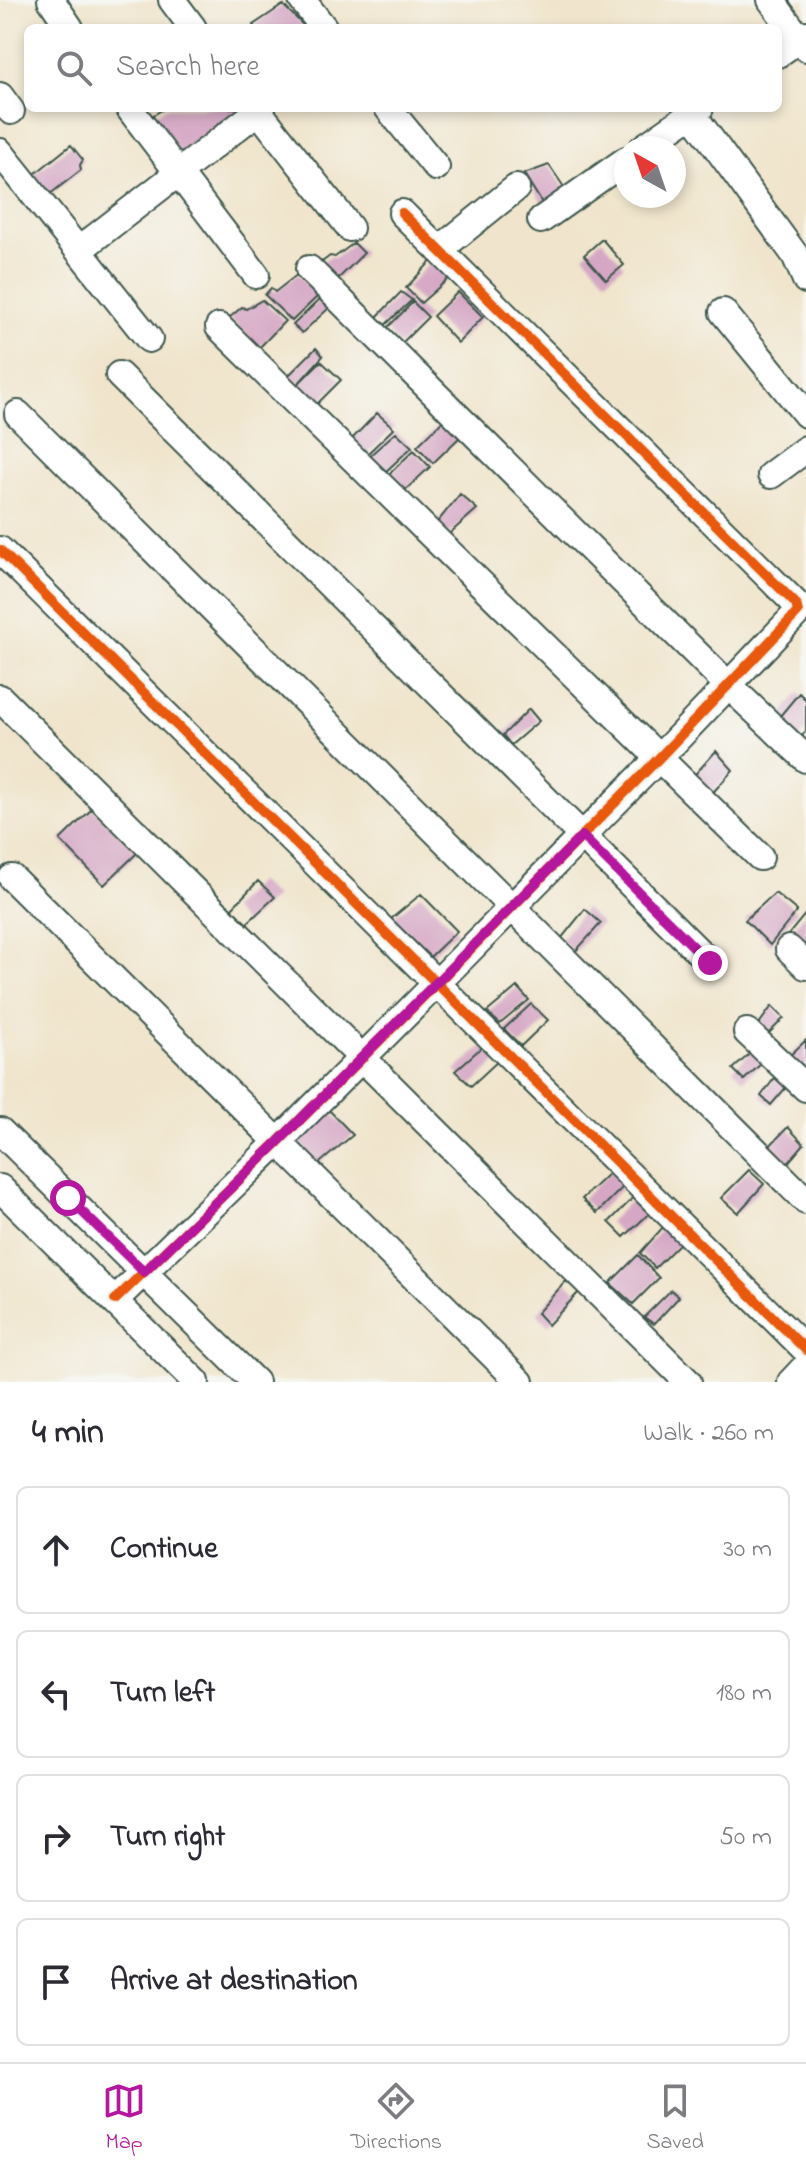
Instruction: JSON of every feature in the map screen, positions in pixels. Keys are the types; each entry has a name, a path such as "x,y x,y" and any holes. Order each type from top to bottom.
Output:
{"street":[{"path":"51,0 67,24"},
{"path":"172,0 190,24"},
{"path":"302,0 321,24"},
{"path":"771,0 797,44"},
{"path":"132,112 256,275"},
{"path":"79,250 255,112"},
{"path":"261,112 350,228"},
{"path":"391,112 436,167"},
{"path":"659,136 691,112"},
{"path":"695,112 795,255 806,280"},
{"path":"0,152 149,339"},
{"path":"541,220 614,168"},
{"path":"439,250 516,188"},
{"path":"115,1300 438,982 728,685 802,617 796,604 402,213"},
{"path":"309,269 806,759"},
{"path":"723,312 806,414"},
{"path":"219,327 760,857"},
{"path":"119,375 710,963"},
{"path":"18,414 806,1201"},
{"path":"771,475 806,449"},
{"path":"0,550 806,1350"},
{"path":"0,698 688,1382"},
{"path":"12,878 520,1382"},
{"path":"747,1032 806,1088"},
{"path":"0,1131 255,1382"},
{"path":"0,1188 196,1382"},
{"path":"791,1382 806,1366"}],"building":[{"path":"283,5 302,24 254,24"},
{"path":"158,112 242,112 184,159 152,116"},
{"path":"71,145 83,160 81,170 49,195 32,176"},
{"path":"549,165 566,190 544,206 524,174"},
{"path":"602,239 624,265 606,280 584,255"},
{"path":"354,243 364,253 338,279 322,267 322,262 330,256 335,257"},
{"path":"433,259 448,279 421,303 406,288"},
{"path":"298,274 319,295 292,321 265,295 271,288 275,292"},
{"path":"401,292 412,300 383,327 374,320"},
{"path":"458,292 483,317 458,343 433,316"},
{"path":"321,298 330,307 302,333 293,325"},
{"path":"262,300 285,321 259,348 229,318 242,307 246,309"},
{"path":"413,302 428,317 399,346 386,329"},
{"path":"316,348 323,356 297,385 288,376"},
{"path":"321,361 341,380 314,407 294,388"},
{"path":"377,413 394,428 365,456 351,440"},
{"path":"444,420 461,436 433,463 417,446"},
{"path":"396,432 412,447 383,474 367,458"},
{"path":"414,450 430,467 402,493 385,478"},
{"path":"460,494 477,509 449,534 435,525"},
{"path":"799,693 806,700 806,731 796,742 775,722"},
{"path":"529,709 539,721 511,745 503,735"},
{"path":"716,751 733,770 708,798 689,781"},
{"path":"93,808 138,852 104,885 60,840"},
{"path":"258,881 275,897 245,925 231,909"},
{"path":"775,893 797,911 770,945 745,920"},
{"path":"421,894 457,931 430,957 391,919"},
{"path":"585,909 601,923 575,952 560,940"},
{"path":"806,913 806,950 788,935"},
{"path":"517,987 529,1000 500,1024 487,1012"},
{"path":"531,1004 548,1020 521,1046 504,1029"},
{"path":"772,1006 784,1018 765,1037 756,1028"},
{"path":"806,1040 806,1081 785,1060"},
{"path":"483,1046 499,1060 471,1086 455,1071"},
{"path":"754,1050 765,1060 744,1080 733,1069"},
{"path":"777,1075 789,1084 771,1105 761,1096"},
{"path":"328,1109 353,1135 315,1167 293,1144"},
{"path":"788,1127 804,1144 780,1172 761,1155"},
{"path":"749,1170 764,1184 738,1213 721,1198"},
{"path":"611,1171 623,1187 597,1213 582,1199"},
{"path":"636,1195 652,1211 624,1237 609,1222"},
{"path":"664,1226 680,1243 655,1268 640,1253"},
{"path":"638,1255 659,1278 633,1304 610,1283"},
{"path":"566,1281 579,1292 548,1325 537,1313"},
{"path":"671,1290 679,1297 654,1324 644,1317"}],"cycle path":[{"path":"115,1300 438,982 798,612 796,604 402,213"},
{"path":"0,550 806,1350"}],"route":[{"path":"68,1198 144,1272 277,1143 582,836 710,963"}]}
